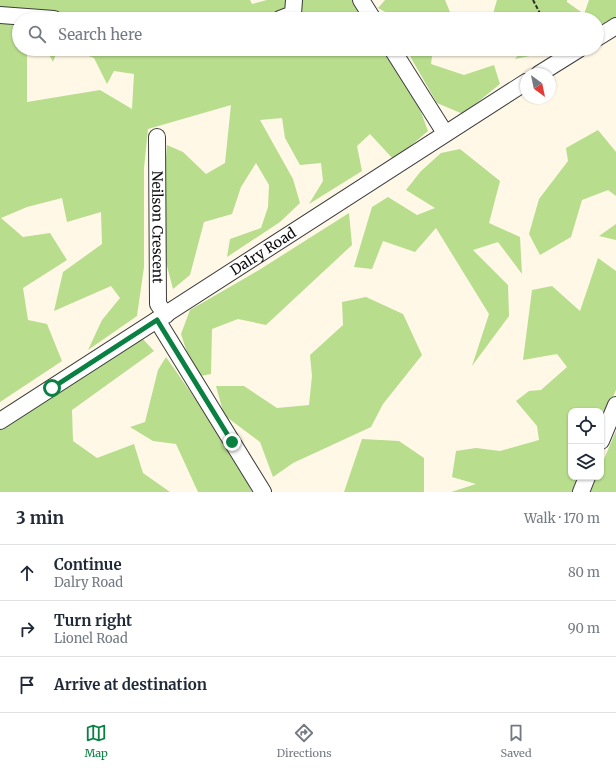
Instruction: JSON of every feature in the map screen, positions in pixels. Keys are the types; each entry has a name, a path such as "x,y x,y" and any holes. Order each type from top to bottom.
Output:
{"street":[{"path":"293,12 294,0"},
{"path":"361,0 369,12"},
{"path":"0,15 12,16"},
{"path":"604,34 616,26"},
{"path":"396,56 445,133"},
{"path":"549,68 568,56"},
{"name":"Dalry Road","path":"0,421 520,86"},
{"name":"Neilson Crescent","path":"157,137 158,304 161,317 263,492"},
{"path":"604,434 616,405"},
{"path":"581,492 586,480"}],"path":[{"path":"533,0 539,12"}],"green space":[{"path":"0,0 250,0 252,4 267,0 353,0 362,12 12,12 12,56 27,56 27,102 100,90 132,109 134,74 114,71 107,84 94,58 88,56 387,56 415,96 428,131 394,160 370,134 357,146 362,171 309,204 323,181 321,163 300,165 285,138 282,118 260,120 293,179 300,203 280,222 227,257 230,239 261,228 268,207 269,185 256,163 241,187 232,214 204,222 190,275 173,289 160,239 167,145 183,152 206,174 225,163 231,105 148,129 144,168 144,267 137,316 88,350 102,320 120,298 111,286 54,311 63,272 102,244 101,212 67,222 62,198 27,207 1,218 23,237 50,233 67,260 23,288 28,320 47,324 62,361 0,402"},
{"path":"385,0 445,0 450,12 385,12 378,8"},
{"path":"497,0 567,0 567,2 581,12 493,12"},
{"path":"589,0 616,0 616,25 604,31 604,12 585,12"},
{"path":"50,56 55,56 53,62"},
{"path":"411,56 432,56 431,64 464,75 494,65 500,84 463,114 437,103"},
{"path":"517,56 530,56 515,59"},
{"path":"598,130 616,152 616,196 608,190 582,200 571,237 540,255 529,234 539,199 568,161 566,148"},
{"path":"460,149 500,181 489,223 520,237 522,274 498,242 473,250 508,285 509,316 472,366 489,314 436,228 415,252 383,241 372,269 354,267 372,207 388,197 417,215 435,208 406,190 421,171 441,153"},
{"path":"349,213 352,245 266,325 238,319 212,329 211,374 195,377 181,334 190,310 259,270"},
{"path":"616,224 616,240 599,236"},
{"path":"598,258 616,271 616,390 604,418 604,408 568,408 568,480 581,480 576,492 451,492 476,484 452,477 456,451 476,448 500,451 539,440 537,426 516,401 529,391 541,390 567,367 557,354 523,360 532,290 552,286 580,311"},
{"path":"366,297 403,314 422,355 383,404 371,427 293,463 273,477 260,442 224,415 216,386 244,386 277,408 309,405 312,376 310,355 343,325 342,302"},
{"path":"141,337 154,351 72,410 73,441 97,458 134,444 143,473 170,492 0,492 0,427"},
{"path":"166,357 231,450 252,492 198,492 176,444 153,441 130,427 145,422 158,370"},
{"path":"616,431 616,492 590,492 595,480 604,480 604,459"},
{"path":"362,439 399,441 424,458 424,492 344,492"}],"route":[{"path":"52,388 157,320 232,442"}]}
